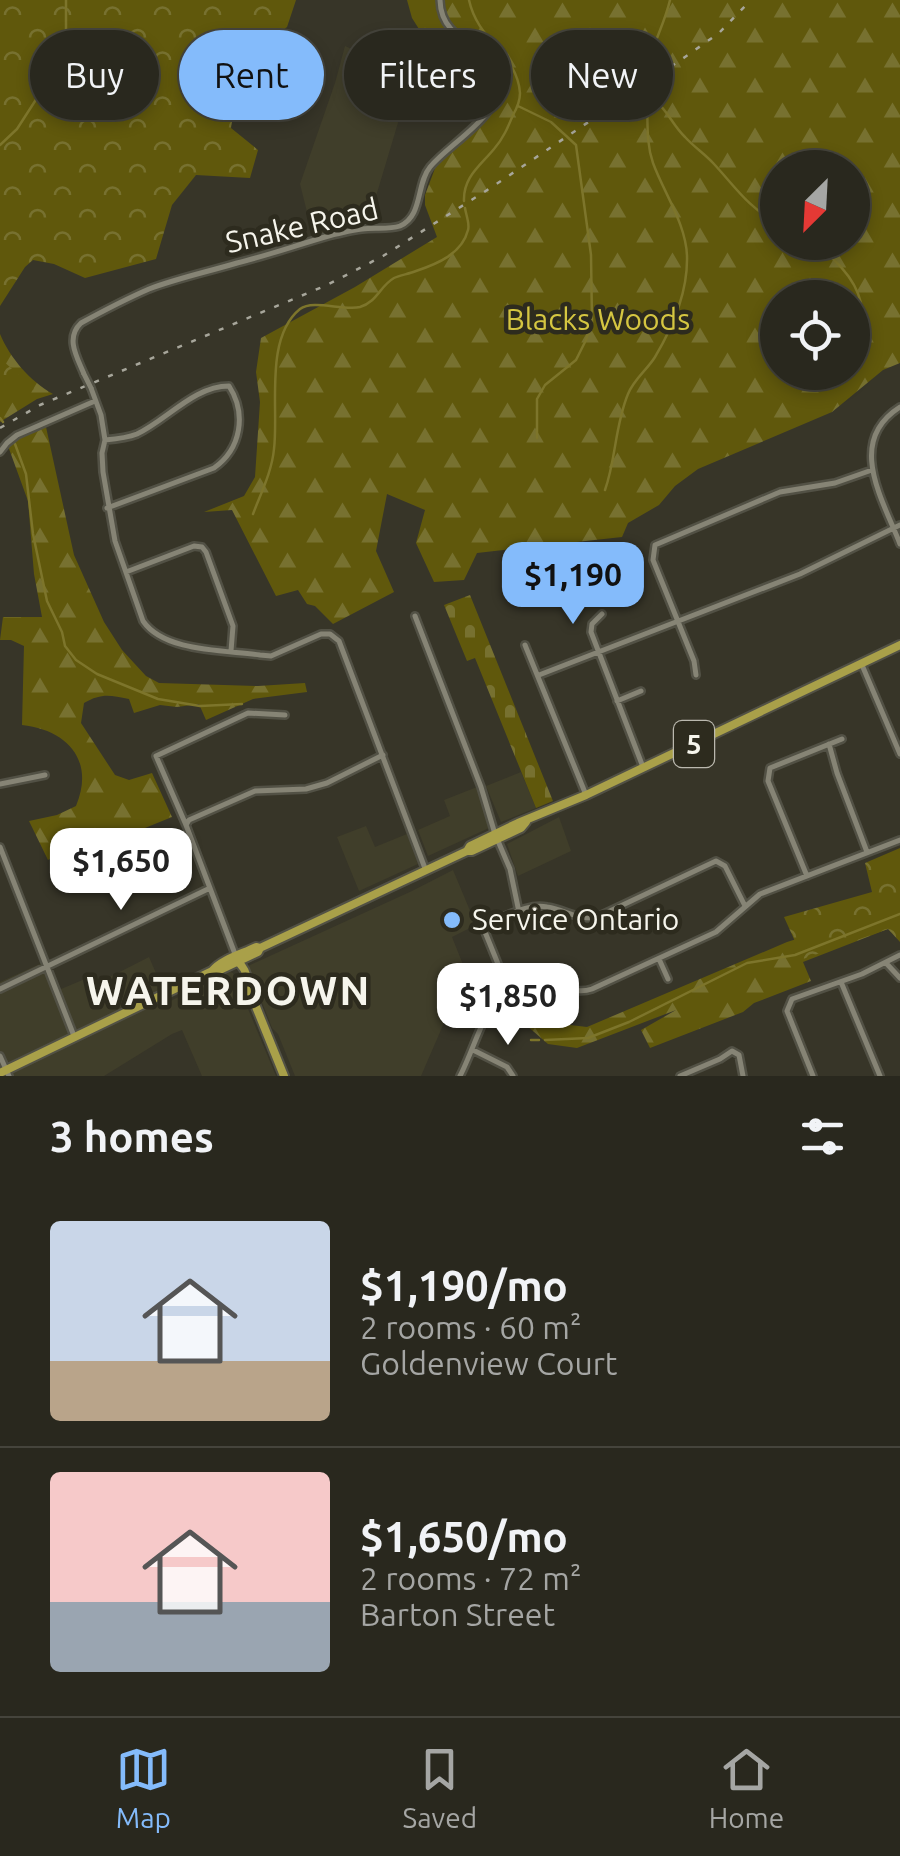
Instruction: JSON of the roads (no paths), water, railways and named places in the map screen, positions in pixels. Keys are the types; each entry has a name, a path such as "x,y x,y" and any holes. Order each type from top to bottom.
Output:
{"main road":[{"name":"5","path":"6,1073 359,900 466,851 472,852 526,822 900,645"},
{"path":"236,959 284,1076"}],"street":[{"name":"Snake Road","path":"231,651 162,639 142,621 114,541 107,508 102,472 102,416 72,334 97,314 148,290 300,244 360,229 390,228 408,220 428,170 482,118 500,80 498,67 490,56 446,26 440,0"},
{"path":"105,440 141,432 190,400 221,386 229,386 238,400 241,418 232,450 224,461 107,508"},
{"path":"0,452 16,435 96,401"},
{"path":"900,407 876,429 871,452 872,470 897,526 900,544"},
{"path":"696,675 694,660 653,560 655,544 780,492 835,483 872,470"},
{"path":"539,675 800,574 897,526"},
{"path":"126,572 194,546 202,547 230,614 231,651 271,656 322,634 330,634 339,641 426,871"},
{"path":"602,614 590,630 643,768"},
{"path":"415,616 481,786 510,869 519,912"},
{"path":"525,644 586,795"},
{"path":"861,663 900,754"},
{"path":"617,700 642,691"},
{"path":"236,959 156,756 248,713 284,715"},
{"path":"806,876 768,781 770,768 842,739"},
{"path":"828,744 868,852"},
{"path":"186,825 255,791 327,784 383,755"},
{"path":"0,784 46,775"},
{"path":"460,1076 492,1005 510,990 545,982 585,992 716,932 760,894 900,840"},
{"path":"0,847 75,1038"},
{"path":"510,990 485,932 490,922 546,906 578,918 595,918 716,861 726,866 745,906"},
{"path":"0,989 208,889"},
{"path":"814,1076 787,1011 792,999 900,955"},
{"path":"659,958 668,979"},
{"path":"886,963 900,978"},
{"path":"841,981 880,1076"},
{"path":"473,1050 507,1067 513,1076"},
{"path":"680,1076 732,1052 739,1055 744,1076"},
{"path":"0,1056 6,1073"}],"waterway":[{"path":"0,145 17,129 57,73 66,41 66,0"},
{"path":"464,201 469,178 503,137 520,93 512,68 480,27 469,0"},
{"path":"605,490 628,394 668,334 685,283 686,244 651,156 645,86 649,59 670,0"},
{"path":"518,106 551,122 576,145 591,255 592,322 576,360 545,385 537,399 537,438"},
{"path":"671,120 760,212"},
{"path":"253,514 273,457 277,355 289,322 306,306 360,307 394,278 448,257 460,246 468,230 465,208"},
{"path":"833,260 851,280"},
{"path":"0,418 3,422"},
{"path":"15,444 26,474 47,601 65,646 76,660 97,674 158,699 200,706 242,704"},
{"path":"545,1040 588,1038 629,1022 747,963 795,955 900,914"},
{"path":"531,1040 539,1040"}],"railway":[{"path":"0,428 40,405 327,285 383,256 685,57 719,33 751,0"}],"place":[{"name":"Service Ontario","path":"452,920"}],"district":[{"name":"WATERDOWN","path":"229,991"}],"park label":[{"name":"Blacks Woods","path":"598,320"}]}
